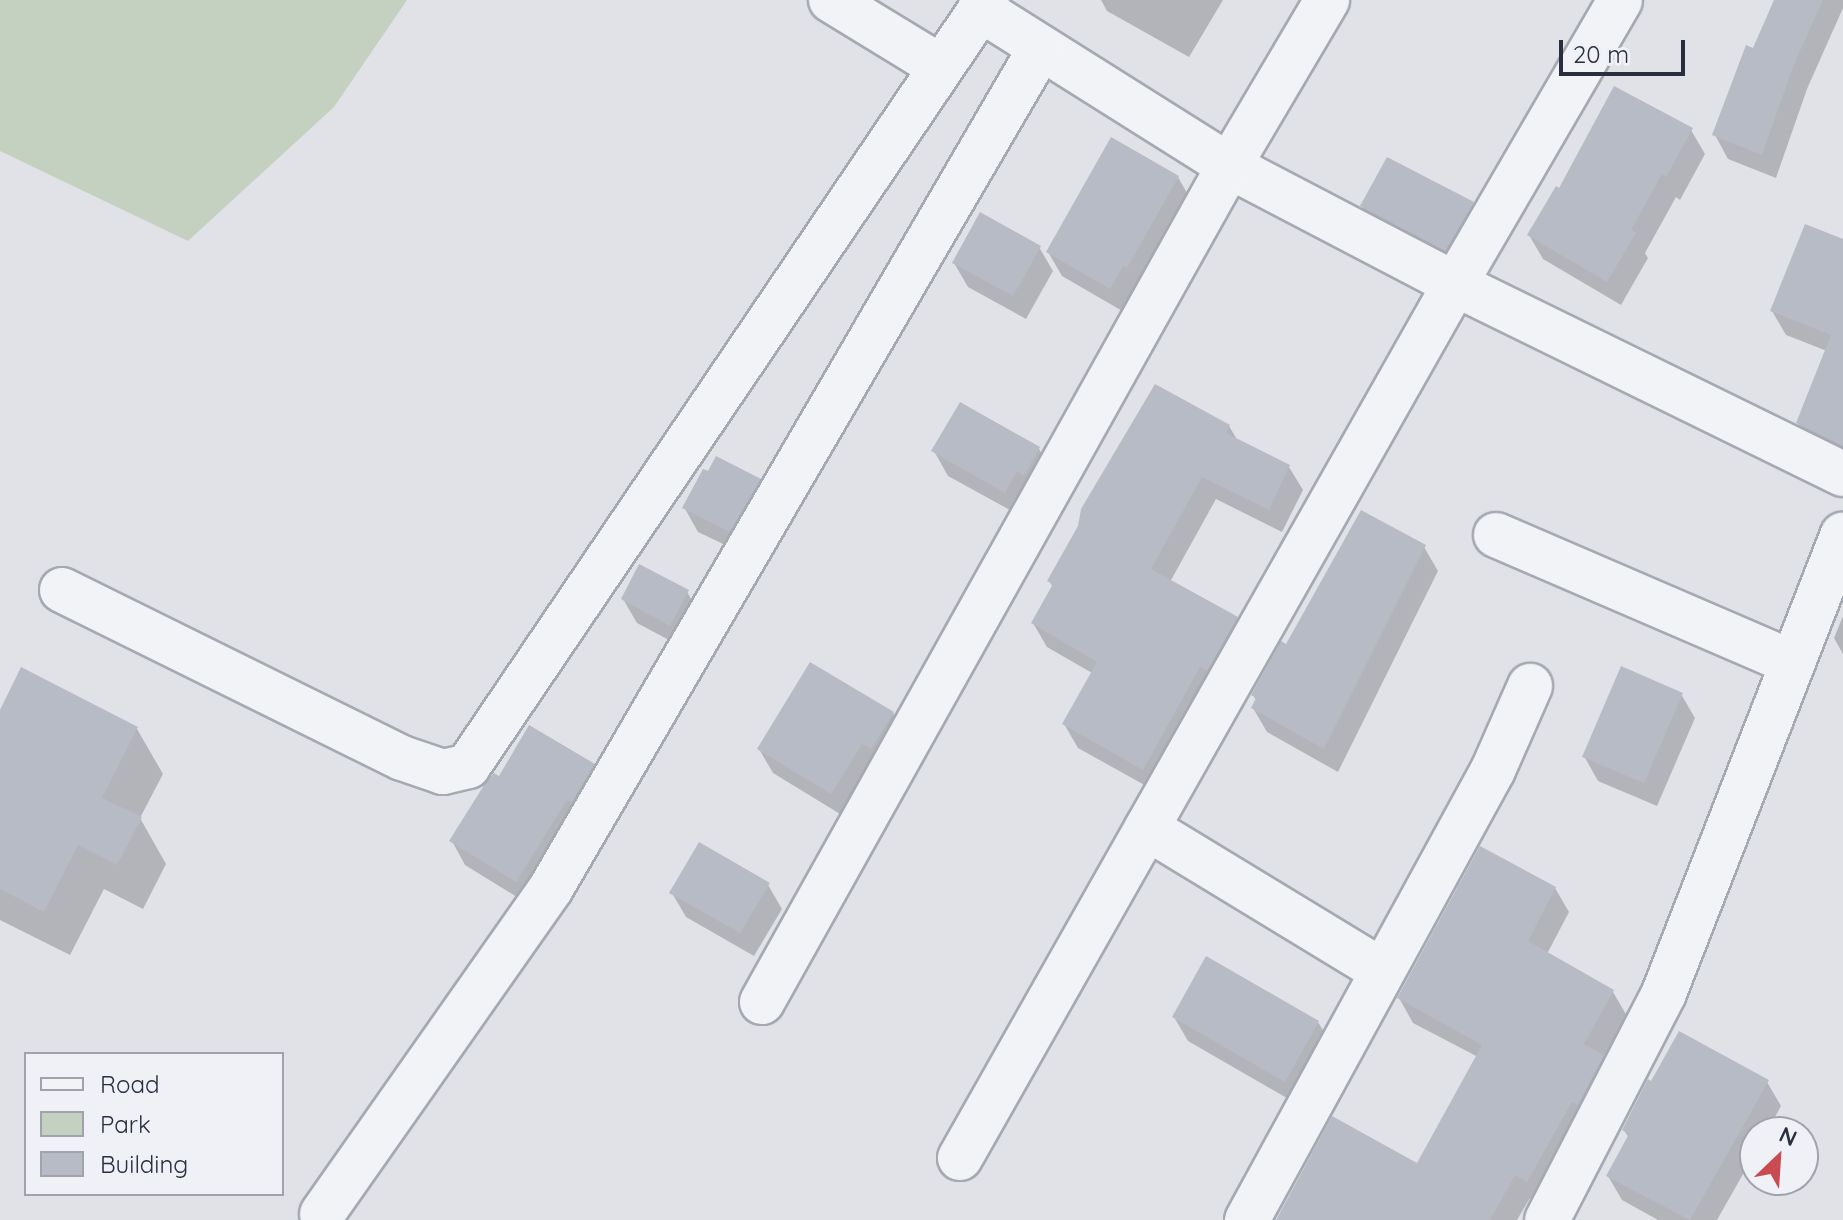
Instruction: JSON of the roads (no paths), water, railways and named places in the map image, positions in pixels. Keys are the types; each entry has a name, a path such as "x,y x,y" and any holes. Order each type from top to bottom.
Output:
{"street":[{"path":"831,0 939,66"},
{"path":"762,1002 1229,166 1327,0"},
{"path":"960,1158 1455,284 1620,0"},
{"path":"62,590 402,758 443,772 468,766 939,66 984,5 1040,49 1229,166 1455,284 1843,474"},
{"path":"322,1214 551,888 1040,49"},
{"path":"1496,535 1793,663"},
{"path":"1555,1217 1664,993 1843,535"},
{"path":"1247,1220 1493,770 1530,686"},
{"path":"1147,828 1382,971"}]}
